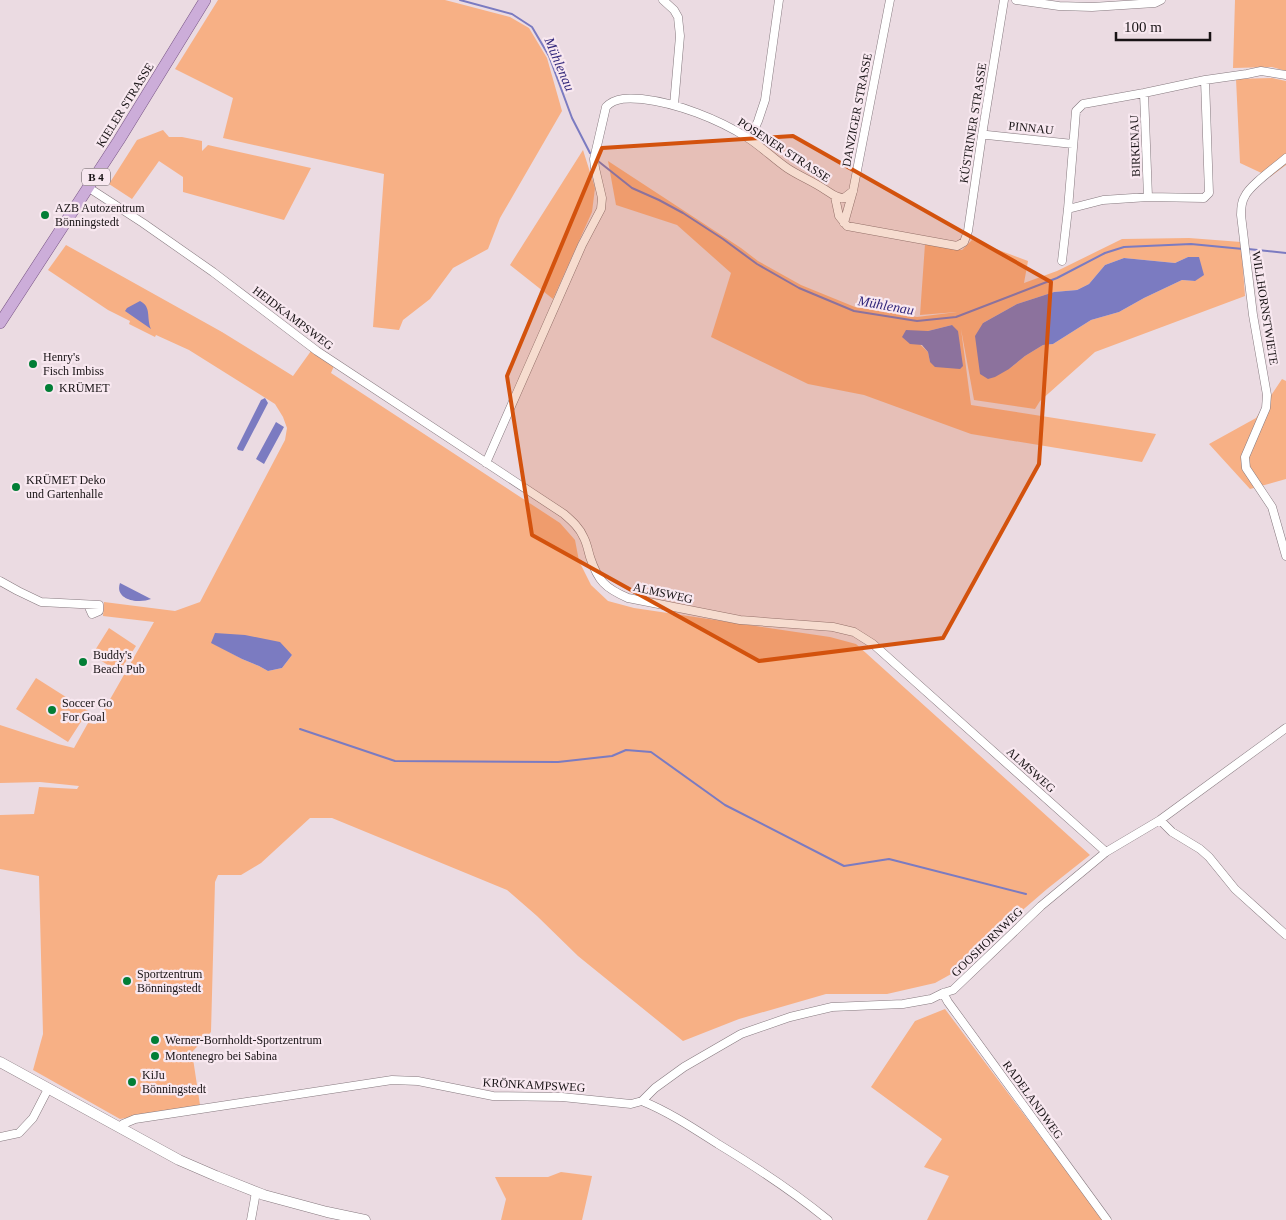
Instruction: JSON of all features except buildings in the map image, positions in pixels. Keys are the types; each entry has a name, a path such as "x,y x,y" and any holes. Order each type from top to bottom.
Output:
{"main road":[{"name":"KIELER STRASSE","path":"0,323 89,188 205,0"},
{"path":"0,1062 179,1160 256,1192 327,1212 365,1220"}],"street":[{"path":"663,0 674,10 678,17 680,36 674,105"},
{"path":"750,139 764,100 779,0"},
{"name":"DANZIGER STRASSE","path":"844,224 853,191 890,0"},
{"name":"KÜSTRINER STRASSE","path":"844,224 852,228 957,246 964,242 968,232 1004,0"},
{"path":"1016,0 1059,6 1092,7 1155,3 1162,0"},
{"path":"1062,261 1076,110 1083,104 1261,71 1286,75"},
{"path":"1068,209 1103,200 1148,197 1204,198 1208,193 1205,80"},
{"name":"BIRKENAU","path":"1144,93 1148,197"},
{"name":"POSENER STRASSE","path":"486,463 582,245 601,209 602,198 594,159 606,106 611,102 627,99 674,105 731,128 750,139 788,169 835,197 844,198 853,191"},
{"name":"PINNAU","path":"987,135 1073,144"},
{"name":"WILLHORNSTWIETE","path":"1286,158 1244,196 1241,215 1253,314 1267,394 1266,408 1244,463 1272,507 1286,556"},
{"name":"HEIDKAMPSWEG","path":"89,188 213,272 317,351 486,463"},
{"name":"POSENER STRASSE","path":"835,197 839,216 844,224"},
{"name":"ALMSWEG","path":"486,463 564,514 576,525 584,538 594,570 604,584 614,592 628,598 740,620 833,627 854,632 873,644 1106,852"},
{"path":"0,581 41,602 88,605"},
{"name":"GOOSHORNWEG","path":"642,1101 655,1088 684,1067 749,1031 790,1017 832,1007 903,1004 930,999 953,990 1041,906 1106,852 1160,820 1286,728"},
{"path":"1160,820 1172,832 1200,849 1209,857 1235,889 1286,935"},
{"name":"RADELANDWEG","path":"943,993 953,1010 1107,1220"},
{"name":"KRÖNKAMPSWEG","path":"120,1128 123,1124 135,1119 392,1080 418,1081 493,1096 562,1096 630,1104 642,1101 679,1119 740,1157 796,1195 828,1220"},
{"path":"0,1138 20,1133 33,1118 50,1090"},
{"path":"251,1220 256,1192"}],"highlighted area":[{"path":"793,136 1051,282 1039,464 943,638 759,661 532,535 507,376 602,148"}],"shaded area":[{"path":"218,0 445,0 510,17 529,28 547,58 562,111 500,218 488,249 453,268 430,299 403,320 399,330 373,327 384,174 223,138 233,98 175,69"},
{"path":"1235,0 1286,0 1286,71 1272,67 1233,68"},
{"path":"1272,78 1286,81 1286,165 1270,177 1240,163 1236,79"},
{"path":"163,130 169,137 182,137 202,141 202,151 208,145 311,168 284,220 183,192 183,177 159,161 132,199 109,184 137,140"},
{"path":"583,150 595,188 592,212 553,299 510,265"},
{"path":"608,161 758,261 801,285 855,307 917,317 957,312 920,315 925,244 962,250 972,240 1028,261 1024,283 1057,271 1122,239 1189,238 1241,242 1245,296 1095,352 1040,401 1035,409 974,400 961,329 971,405 1156,434 1142,462 971,434 864,395 808,384 711,337 731,273 677,225 616,205","holes":["1188,257 1195,281 1182,280 1119,312 1091,320 1053,344 1043,345 1009,369 983,323 1017,304 1054,292 1077,290 1089,284 1105,265 1124,258 1175,263","952,325 930,362 928,352 906,331 928,331"]},
{"path":"66,245 222,332 293,376 311,351 334,366 331,373 560,523 575,540 579,561 591,585 608,601 634,608 830,637 856,644 1090,855 1047,889 982,945 953,973 935,983 887,994 826,994 739,1019 683,1041 578,956 507,890 332,818 310,818 261,863 241,875 218,875 215,882 211,1032 192,1052 200,1105 120,1119 33,1070 43,1034 39,876 0,869 0,815 34,814 39,787 77,789 79,786 40,782 0,783 0,725 74,748 88,723 96,724 154,622 103,616 104,602 175,611 200,602 285,440 287,428 275,404 189,350 156,335 155,337 129,324 130,321 108,310 48,270","holes":["211,642 292,655 282,668 268,671"]},
{"path":"1282,379 1286,381 1286,479 1250,489 1209,444 1256,418"},
{"name":"Soccer Go For Goal","path":"109,628 136,646 119,672 92,655"},
{"name":"Soccer Go For Goal","path":"36,678 88,711 68,742 16,709"},
{"path":"945,1009 1103,1220 927,1220 949,1176 924,1167 942,1139 871,1087 915,1021"},
{"path":"561,1172 592,1176 582,1220 501,1220 506,1199 495,1177 548,1177"}],"water":[{"path":"1188,257 1199,257 1204,275 1195,281 1182,280 1119,312 1091,320 1053,344 1043,345 995,377 988,379 980,374 975,336 983,323 1017,304 1054,292 1077,290 1089,284 1105,265 1124,258 1175,263"},
{"path":"140,301 146,306 151,329 125,311"},
{"path":"952,325 958,331 963,366 960,369 935,367 930,362 928,352 922,345 910,344 902,337 906,330 928,331"},
{"path":"265,398 268,403 243,451 238,450 237,448 261,400"},
{"path":"276,422 284,427 264,464 256,459"},
{"path":"120,583 151,599 134,601 124,597 119,589"},
{"path":"215,633 245,635 280,642 292,655 282,668 268,671 211,643"}],"waterway":[{"name":"Mühlenau","path":"460,0 512,14 532,27 549,56 572,118 590,153"},
{"name":"Mühlenau","path":"598,161 632,188 683,213 757,264 799,288 854,311 917,321 956,317 1057,278 1105,253 1124,247 1191,244 1243,249"},
{"name":"Mühlenau","path":"1248,249 1286,253"},
{"path":"300,729 395,761 558,762 612,756 626,750 651,752 725,805 844,866 889,859 1026,894"}],"place":[{"name":"AZB Autozentrum Bönningstedt","path":"45,215"},
{"name":"Henry's Fisch Imbiss","path":"33,364"},
{"name":"KRÜMET","path":"49,388"},
{"name":"KRÜMET Deko und Gartenhalle","path":"16,487"},
{"name":"Buddy's Beach Pub","path":"83,662"},
{"name":"Soccer Go For Goal","path":"52,710"},
{"name":"Sportzentrum Bönningstedt","path":"127,981"},
{"name":"Werner-Bornholdt-Sportzentrum","path":"155,1040"},
{"name":"Montenegro bei Sabina","path":"155,1056"},
{"name":"KiJu Bönningstedt","path":"132,1082"}]}
